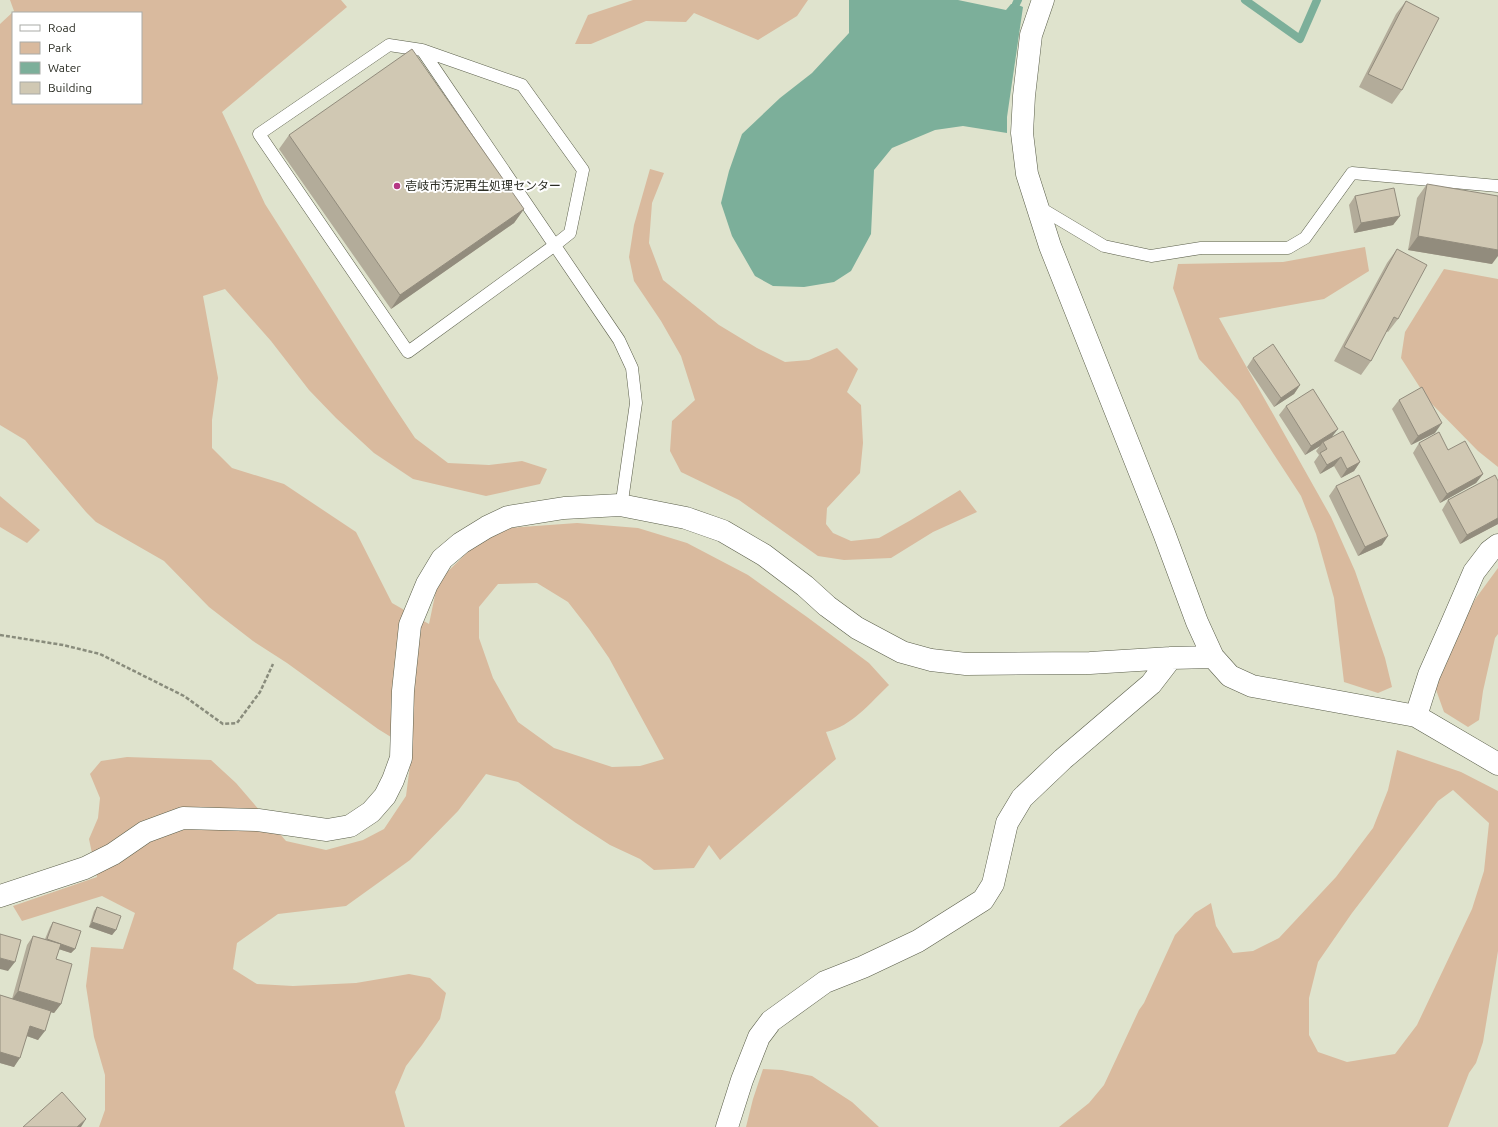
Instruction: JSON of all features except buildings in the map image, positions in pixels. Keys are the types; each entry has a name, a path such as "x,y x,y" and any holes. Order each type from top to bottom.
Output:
{"street":[{"path":"1043,0 1031,36 1024,96 1022,133 1027,174 1050,246 1164,533 1197,622 1213,657 1230,676 1252,686 1416,716 1498,764"},
{"path":"0,896 85,868 113,854 145,832 184,818 258,820 328,830 350,826 371,812 385,796 401,758 403,691 410,625 427,584 442,559 461,543 487,527 508,517 564,508 620,505 686,518 723,531 764,555 805,586 827,606 857,628 902,652 931,660 966,664 1090,663 1213,657"},
{"path":"1416,716 1428,675 1474,572 1490,551 1498,545"},
{"path":"727,1127 742,1080 759,1036 771,1021 825,982 863,967 918,942 983,900 993,884 1007,823 1022,798 1063,759 1151,684 1171,658"}],"lane":[{"path":"389,45 422,50 522,84 583,170 570,233 408,352 259,134 389,45"},
{"path":"422,50 619,340 632,368 636,403 622,501 620,505"},
{"path":"1037,205 1104,246 1151,256 1201,248 1288,248 1305,238 1352,173 1498,186"}],"path":[{"path":"0,635 63,645 100,654 184,696 223,724 238,724 260,692 273,664"}],"green space":[{"path":"10,0 341,0 347,7 222,112 265,204 415,438 448,463 489,465 522,461 547,469 540,484 486,496 413,479 374,453 336,418 309,390 271,341 225,289 203,296 218,378 212,420 212,448 232,468 284,484 356,532 392,603 429,624 438,581 479,541 508,528 577,523 638,528 687,543 748,575 869,663 889,685 868,706 844,725 826,732 836,759 720,860 709,845 694,868 654,870 640,859 610,845 576,823 518,782 486,774 458,811 410,860 346,906 278,914 237,943 233,969 257,984 293,986 356,983 409,974 430,978 446,993 440,1019 406,1066 395,1092 405,1127 99,1127 105,1110 105,1075 94,1037 86,986 91,947 123,949 135,913 102,896 22,921 13,906 97,877 89,839 98,818 100,798 90,774 101,761 127,757 211,760 236,783 286,841 326,850 363,840 384,829 406,796 412,750 378,729 287,663 253,641 209,607 164,561 96,522 25,440 0,425 0,24 12,13 12,104 142,104 142,12 13,12 14,11","holes":["537,583 568,602 609,658 664,759 640,766 612,767 554,748 518,722 493,678 479,638 479,607 498,584"]},
{"path":"633,0 808,0 797,16 758,40 694,13 686,22 646,21 591,44 575,44 588,15"},
{"path":"650,169 664,173 652,203 649,243 663,280 719,325 757,348 785,362 809,360 837,348 858,369 847,392 861,405 863,443 860,473 827,508 826,524 833,533 851,541 879,538 960,490 977,512 933,532 891,558 844,560 818,556 739,500 681,472 670,451 672,421 695,400 681,356 661,321 634,281 629,257 634,225"},
{"path":"1365,247 1369,271 1324,299 1219,318 1331,517 1355,571 1385,658 1392,687 1378,693 1344,682 1334,598 1316,534 1301,496 1239,401 1199,359 1173,288 1178,264 1283,262"},
{"path":"1444,269 1498,279 1498,467 1478,451 1428,400 1401,358 1405,332"},
{"path":"0,496 40,530 27,543 0,527"},
{"path":"1498,568 1498,634 1495,638 1483,691 1479,720 1468,727 1444,712 1435,687 1449,648 1476,598"},
{"path":"1397,750 1461,772 1498,791 1498,951 1483,1042 1476,1063 1469,1073 1448,1127 1059,1127 1089,1103 1104,1085 1175,935 1195,913 1211,903 1216,926 1233,953 1253,951 1279,938 1336,877 1373,828 1388,790","holes":["1453,790 1489,823 1484,871 1472,909 1417,1025 1395,1054 1347,1062 1318,1052 1309,1035 1309,998 1318,962 1352,913 1438,801"]},
{"path":"763,1069 782,1070 812,1076 852,1102 879,1127 746,1127"}],"water":[{"path":"849,0 958,0 1006,10 1011,4 1016,4 1023,7 1007,117 1007,133 963,126 935,130 892,148 874,170 871,234 851,271 834,282 804,287 773,286 755,276 732,236 721,203 729,171 742,134 780,98 812,73 849,33"}],"waterway":[{"path":"1016,4 1018,0"},
{"path":"1245,0 1300,39 1317,0"}],"place":[{"name":"壱岐市汚泥再生処理センター","path":"397,186"}]}
